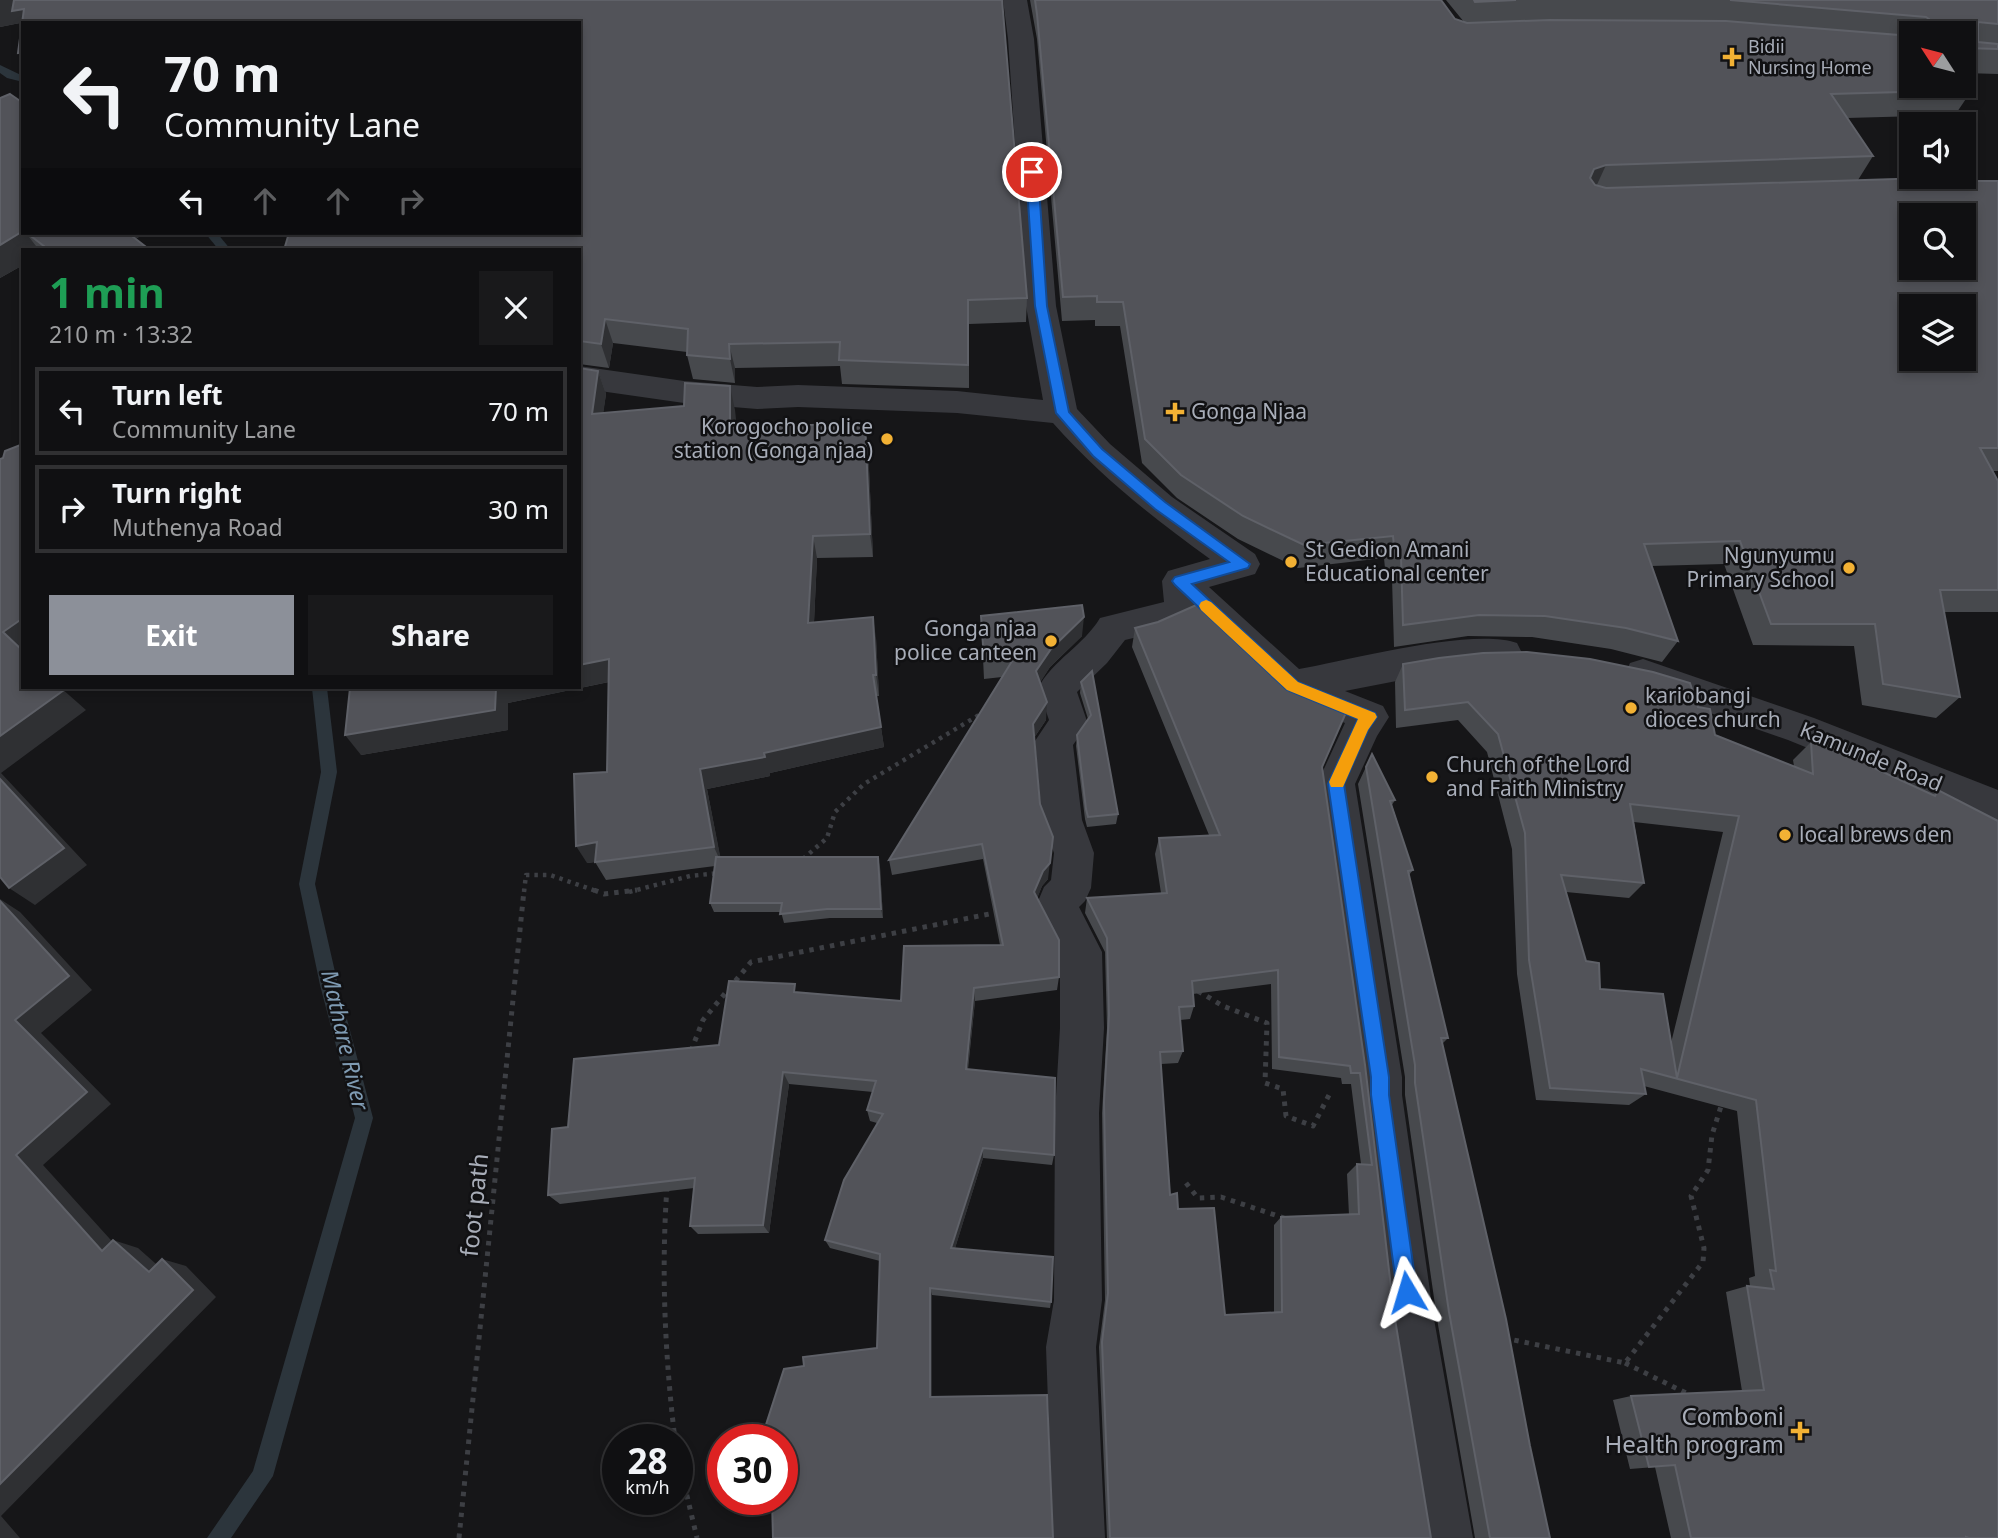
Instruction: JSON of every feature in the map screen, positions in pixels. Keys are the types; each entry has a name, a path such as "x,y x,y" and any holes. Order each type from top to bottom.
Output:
{"street":[{"path":"1016,0 1041,306 1062,413 1098,452 1160,506 1242,564 1180,581"},
{"path":"581,377 684,392 744,397 798,396 957,402 1062,413"},
{"path":"1180,581 1292,686 1370,717 1362,726 1336,784 1380,1077 1380,1095 1410,1319 1447,1538"},
{"path":"1079,1538 1071,1347 1077,1300 1077,1113 1082,1028 1080,952 1056,906 1058,900 1071,888 1074,853 1062,820 1055,772 1054,741 1069,724 1057,688 1068,674 1104,645 1113,628 1183,612 1180,581"},
{"path":"1292,686 1448,656 1516,653 1539,655"},
{"name":"Kamunde Road","path":"1610,667 1644,674 1734,704 1998,807"}],"path":[{"path":"797,863 810,856 827,838 835,812 864,783 987,710"},
{"name":"foot path","path":"459,1538 526,875 550,875 604,894 631,892 690,876 730,871"},
{"path":"687,1062 703,1020 751,961 1058,900"},
{"path":"1188,985 1223,1006 1267,1023 1265,1083 1283,1090 1286,1116"},
{"path":"1625,1363 1703,1262 1704,1248 1691,1196 1708,1170 1712,1135 1723,1101"},
{"path":"668,1172 663,1228 665,1363 673,1424"},
{"path":"1491,1336 1625,1363 1700,1400"},
{"path":"692,1515 697,1538"}],"building":[{"path":"14,0 1002,0 1027,298 968,300 968,365 839,360 840,342 729,344 730,359 687,355 688,329 605,319 601,344 581,341 581,248 285,248 288,235 581,235 581,21 22,21 24,9 12,11"},
{"path":"1035,0 1441,0 1455,19 1467,23 1550,20 1726,21 1899,35 1899,92 1831,94 1873,156 1606,165 1594,169 1590,178 1595,185 1606,188 1899,179 1899,189 1976,189 1976,181 1998,181 1998,448 1980,448 1998,481 1998,590 1940,590 1960,697 1883,684 1875,624 1771,624 1740,541 1644,544 1678,641 1626,628 1545,616 1479,615 1403,625 1401,557 1395,557 1393,536 1304,545 1243,516 1181,475 1145,439 1123,302 1097,302 1097,296 1063,297"},
{"path":"1474,0 1516,0 1475,2"},
{"path":"1730,0 1998,0 1998,24 1978,22 1978,42 1998,44 1998,49 1976,48 1976,21 1929,21 1926,17"},
{"path":"21,31 21,52 18,53"},
{"path":"10,94 21,102 21,232 0,245 0,98"},
{"path":"30,235 131,235 147,248 46,248"},
{"path":"581,368 598,371 592,414 684,406 685,383 730,386 730,428 865,423 870,534 813,536 808,623 873,617 876,675 873,675 881,727 764,753 765,757 700,769 714,847 595,862 597,842 576,846 574,774 607,772 609,659 581,665"},
{"path":"21,445 21,619 3,632 21,649 21,689 64,690 0,736 0,459 5,451"},
{"path":"1201,603 1283,681 1348,708 1322,767 1365,1065 1394,1313 1431,1538 1110,1538 1102,1342 1108,1293 1104,1102 1109,1015 1107,938 1087,898 1167,893 1159,838 1220,835 1135,628 1158,622","holes":["1278,970 1279,1057 1350,1066 1351,1073 1360,1073 1372,1165 1357,1164 1359,1214 1281,1217 1282,1312 1225,1315 1214,1208 1178,1209 1177,1193 1170,1195 1160,1052 1183,1051 1179,1007 1194,1006 1192,981"]},
{"path":"1082,605 1084,617 1051,649 1036,671 1047,702 1033,724 1040,804 1053,837 1050,863 1043,871 1034,892 1059,940 1059,977 974,988 966,1069 1055,1078 1054,1155 983,1148 951,1248 1053,1257 1051,1302 930,1288 930,1397 1047,1395 1053,1538 773,1538 772,1515 798,1515 798,1424 766,1424 784,1369 804,1366 803,1357 877,1348 880,1254 825,1240 844,1180 883,1114 867,1110 876,1081 783,1072 763,1225 690,1226 695,1178 548,1195 552,1129 568,1127 574,1059 719,1045 729,981 795,984 794,992 901,1001 904,946 1003,945 982,844 889,860 1014,658 984,660 981,616"},
{"path":"1527,652 1590,659 1690,683 1698,707 1710,709 1715,735 1813,774 1811,742 1871,755 1872,767 1935,796 1938,790 1998,821 1998,1538 1691,1538 1675,1465 1649,1467 1631,1396 1764,1390 1747,1286 1774,1289 1770,1270 1776,1271 1756,1100 1641,1069 1646,1094 1550,1088 1529,960 1525,833 1498,734 1468,702 1405,710 1403,664 1483,653","holes":["1630,804 1739,816 1677,1078 1663,994 1600,989 1599,963 1586,961 1561,875 1644,883"]},
{"path":"1092,671 1118,814 1088,817 1077,735 1091,715 1081,682"},
{"path":"350,689 496,689 495,710 345,735"},
{"path":"1372,754 1395,800 1390,801 1413,870 1408,871 1448,1038 1441,1038 1506,1319 1550,1538 1490,1538 1449,1312 1415,1083 1415,1065 1366,767"},
{"path":"0,779 64,848 9,888 0,877"},
{"path":"716,857 878,857 881,909 827,909 780,914 782,903 710,903"},
{"path":"0,901 69,976 15,1020 87,1092 16,1155 102,1251 113,1240 149,1272 162,1259 193,1290 0,1484"}],"waterway":[{"name":"Mathare River","path":"0,68 11,76 21,78"},
{"name":"Mathare River","path":"213,235 223,248"},
{"name":"Mathare River","path":"218,1538 262,1476 364,1118 329,985 307,884 329,772 319,689"}],"slow traffic":[{"path":"1206,606 1292,686 1370,717 1362,726 1337,782"}],"place":[{"name":"Bidii Nursing Home","path":"1732,57"},
{"name":"Gonga Njaa","path":"1175,412"},
{"name":"Korogocho police station (Gonga njaa)","path":"887,439"},
{"name":"St Gedion Amani Educational center","path":"1291,562"},
{"name":"Ngunyumu Primary School","path":"1849,568"},
{"name":"Gonga njaa police canteen","path":"1051,641"},
{"name":"kariobangi dioces church","path":"1631,708"},
{"name":"Church of the Lord and Faith Ministry","path":"1432,777"},
{"name":"local brews den","path":"1785,835"},
{"name":"Comboni Health program","path":"1800,1431"}],"route":[{"path":"1032,172 1041,306 1062,413 1098,452 1160,506 1242,564 1180,581 1292,686 1370,717 1362,726 1336,784 1380,1077 1380,1095 1407,1292"}]}
